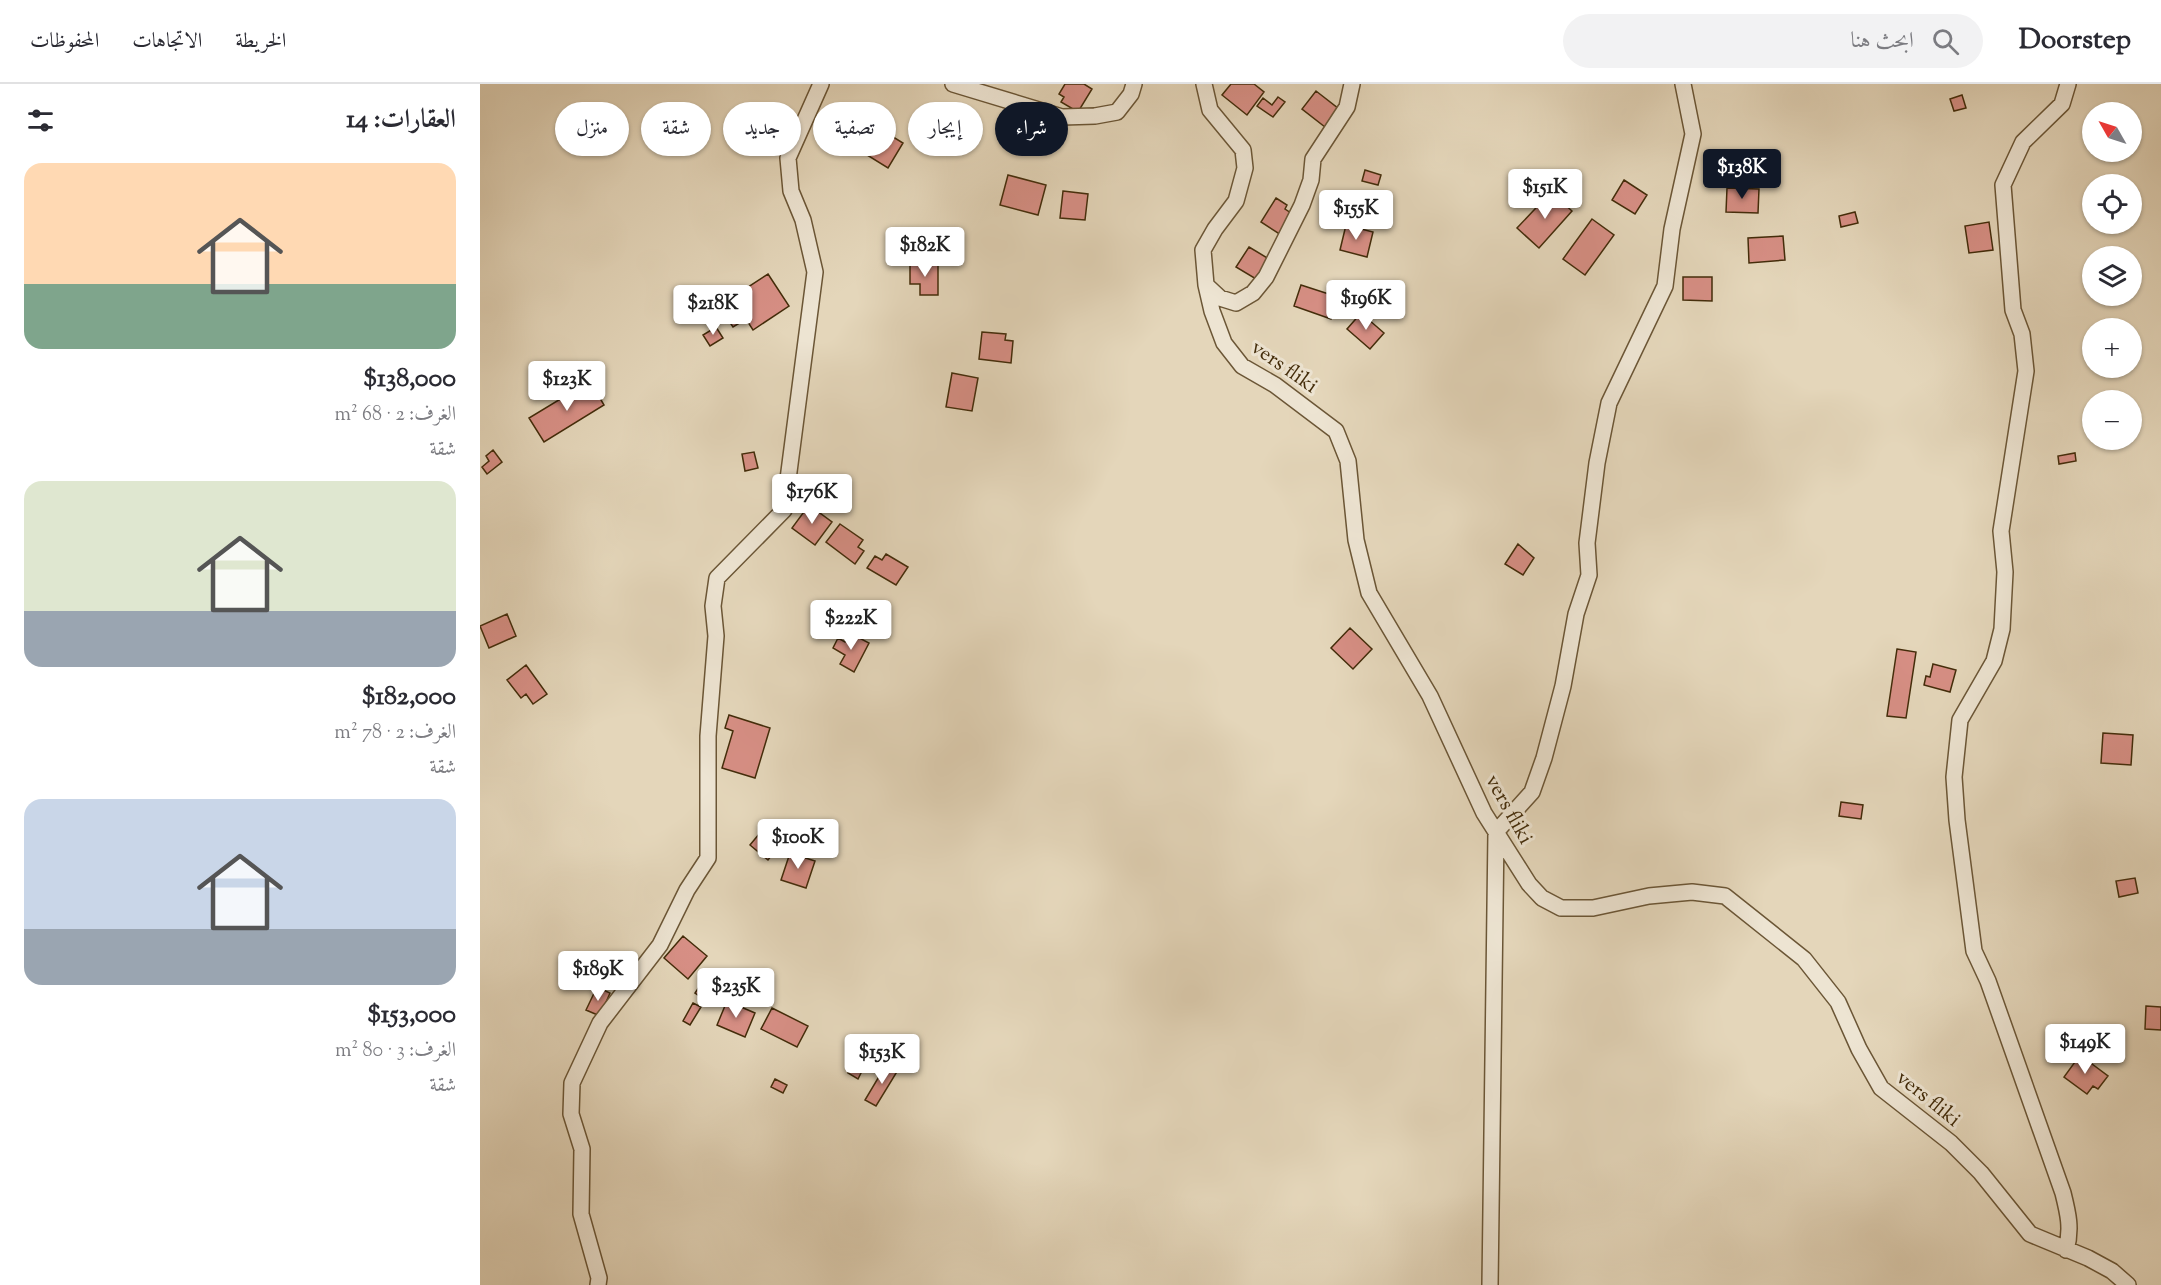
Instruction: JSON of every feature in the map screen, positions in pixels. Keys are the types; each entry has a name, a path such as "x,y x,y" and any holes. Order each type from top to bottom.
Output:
{"street":[{"path":"598,1285 599,1278 581,1214 582,1149 571,1114 572,1083 600,1023 660,945 687,890 708,858 708,736 716,636 714,596 717,578 784,510 815,272 803,219 791,191 788,158 821,84"},
{"path":"953,84 1062,117 1095,116 1118,112 1131,94 1134,84"},
{"name":"vers fliki","path":"1204,84 1210,110 1243,150 1245,168 1236,201 1203,250 1206,285 1212,311 1224,343 1242,366 1275,385 1336,431 1348,461 1356,540 1369,593 1430,696 1484,813 1529,884 1542,898 1561,908 1593,909 1649,896 1692,892 1725,896 1804,959 1838,1002 1859,1049 1881,1088 1951,1143 1981,1173 2030,1234 2088,1258 2112,1271 2128,1285"},
{"path":"1206,285 1220,298 1236,303 1253,293 1266,277 1302,204 1311,180 1313,159 1347,107 1352,84"},
{"path":"1490,1285 1496,832 1532,792 1544,758 1563,686 1576,614 1589,575 1587,543 1597,463 1609,403 1665,286 1672,229 1693,134 1683,84"},
{"path":"2066,1250 2070,1237 2070,1220 2063,1193 1992,991 1974,951 1957,820 1954,777 1960,720 1994,661 2002,629 2005,572 2001,531 2026,371 2022,334 2013,310 2003,184 2024,142 2062,104 2068,84"}],"building":[{"path":"1065,84 1084,84 1092,89 1078,112 1068,106 1068,102 1061,102 1064,97 1059,94"},
{"path":"1231,84 1254,84 1264,92 1247,115 1222,95"},
{"path":"1316,91 1339,109 1325,127 1302,109"},
{"path":"1962,95 1966,108 1954,111 1950,99"},
{"path":"1278,97 1285,102 1273,117 1257,106 1263,98 1272,105"},
{"path":"896,139 903,143 896,155"},
{"path":"869,156 895,156 888,168"},
{"path":"1365,170 1381,175 1378,185 1362,181"},
{"path":"1008,175 1046,185 1038,215 1000,205"},
{"path":"1624,180 1647,195 1635,214 1612,200"},
{"path":"1727,188 1759,189 1758,213 1726,212"},
{"path":"1063,191 1088,194 1085,220 1060,218"},
{"path":"1551,192 1572,211 1539,248 1517,228"},
{"path":"1276,198 1287,205 1285,209 1294,215 1281,235 1261,222"},
{"path":"1855,212 1858,223 1841,227 1839,216"},
{"path":"1592,219 1614,235 1585,275 1563,259"},
{"path":"1989,222 1993,250 1969,253 1965,226"},
{"path":"1346,225 1373,232 1367,257 1340,250"},
{"path":"1783,236 1785,260 1749,263 1748,238"},
{"path":"1249,247 1269,259 1256,279 1236,267"},
{"path":"938,264 938,295 920,295 920,284 910,284 910,265"},
{"path":"768,274 789,306 753,330 746,319 733,327 719,306"},
{"path":"1683,277 1712,277 1712,301 1683,300"},
{"path":"1301,285 1338,297 1331,319 1294,306"},
{"path":"1361,313 1384,333 1370,349 1347,329"},
{"path":"716,327 723,338 710,346 703,335"},
{"path":"982,332 1006,334 1005,340 1013,341 1011,363 979,359"},
{"path":"952,373 978,378 972,411 946,407"},
{"path":"590,381 604,405 544,442 529,418"},
{"path":"493,450 502,462 487,474 482,467 489,461 486,456"},
{"path":"754,452 758,468 745,471 742,454"},
{"path":"2075,453 2076,461 2059,464 2058,456"},
{"path":"809,505 832,522 815,545 792,528"},
{"path":"840,524 863,540 858,547 864,551 855,564 826,542"},
{"path":"1518,544 1534,558 1523,575 1505,564"},
{"path":"886,554 908,567 896,585 867,568 875,556 882,560"},
{"path":"507,614 516,636 489,648 480,626"},
{"path":"1350,628 1372,649 1353,669 1331,648"},
{"path":"850,633 869,643 854,672 840,664 845,655 833,648 838,638 845,642"},
{"path":"1897,649 1916,652 1906,718 1887,716"},
{"path":"1933,664 1956,670 1950,692 1924,685 1926,676 1930,677"},
{"path":"526,665 547,694 533,704 526,694 521,698 507,680"},
{"path":"729,715 770,728 755,778 722,768 733,731 725,728"},
{"path":"2103,733 2133,735 2131,765 2101,763"},
{"path":"1841,802 1863,805 1861,819 1839,816"},
{"path":"765,827 782,842 768,860 750,845"},
{"path":"790,853 815,861 806,888 781,880"},
{"path":"2135,878 2138,893 2119,897 2116,881"},
{"path":"683,936 707,956 688,979 664,958"},
{"path":"703,981 710,986 702,998 695,993"},
{"path":"597,987 610,993 600,1016 586,1010"},
{"path":"727,1001 755,1013 745,1037 717,1025"},
{"path":"693,1003 701,1007 690,1025 683,1021"},
{"path":"2146,1006 2161,1007 2161,1030 2145,1029"},
{"path":"772,1008 808,1026 797,1047 761,1029"},
{"path":"2080,1055 2108,1076 2098,1089 2093,1086 2087,1094 2064,1077"},
{"path":"887,1063 898,1070 876,1106 865,1100"},
{"path":"853,1064 863,1069 858,1079 848,1073"},
{"path":"775,1079 787,1085 783,1093 771,1087"}]}
